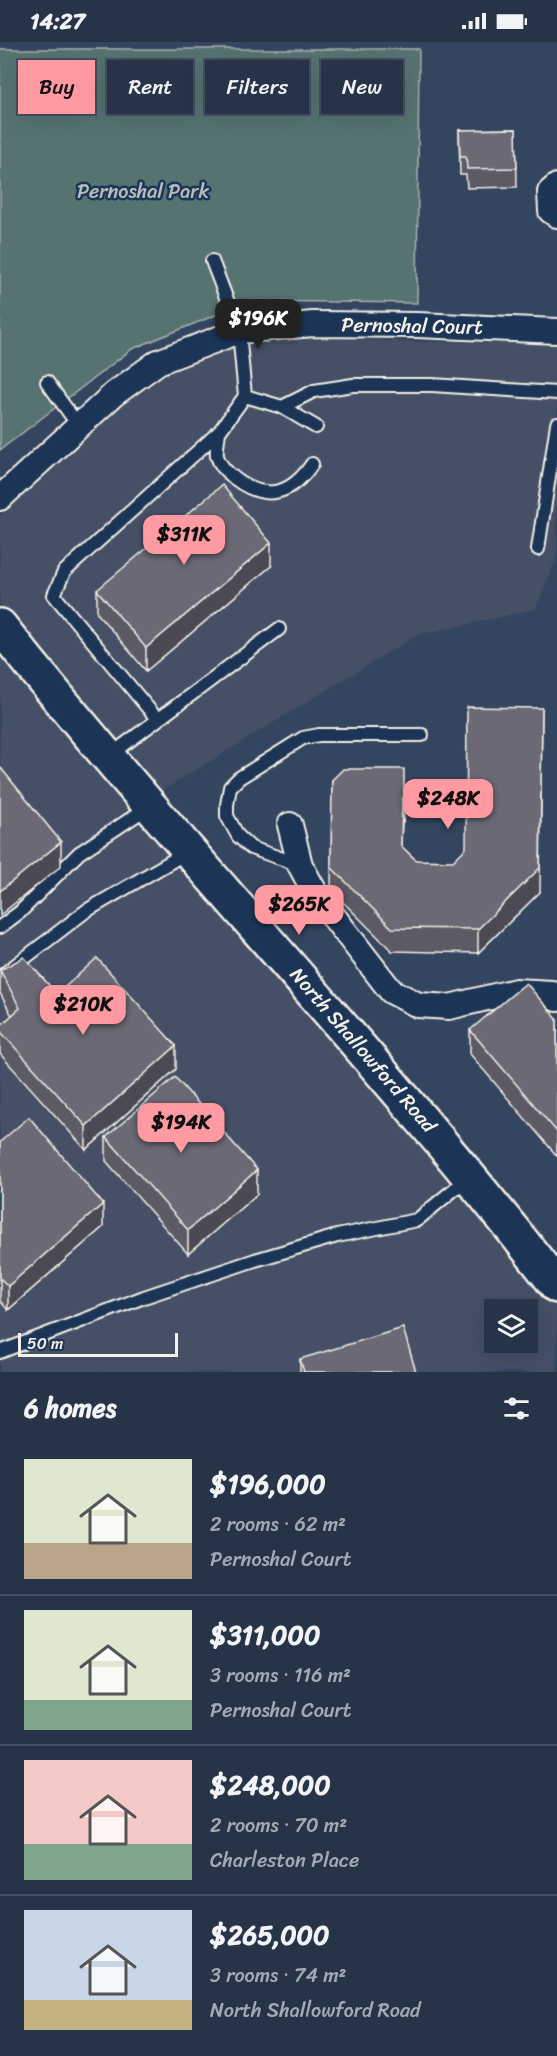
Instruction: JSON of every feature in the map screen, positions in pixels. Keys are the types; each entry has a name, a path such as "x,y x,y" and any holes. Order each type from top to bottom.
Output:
{"street":[{"path":"557,186 550,192 551,211 557,215"},
{"name":"Pernoshal Court","path":"0,498 114,394 159,362 239,331 313,324 417,325 557,331"},
{"name":"North Shallowford Road","path":"0,626 151,806 378,1065 557,1286"},
{"path":"290,825 300,865 316,894 391,990 418,1005 449,1007 516,990 555,995"}],"lane":[{"path":"157,718 54,595 64,572 219,432 245,396 239,331 212,261"},
{"path":"47,382 78,425"},
{"path":"282,407 314,391 353,386 432,385 557,393"},
{"path":"245,396 282,407 316,427"},
{"path":"538,549 557,424"},
{"path":"219,432 217,454 223,469 250,490 269,492 287,489 302,478 312,464"},
{"path":"108,756 279,629"},
{"path":"300,865 251,848 237,836 227,816 226,805 230,787 239,778 303,738 320,735 422,735"},
{"path":"0,927 20,912 79,854 151,806"},
{"path":"0,977 86,911 190,851"},
{"path":"0,1352 144,1297 255,1260 337,1236 417,1220 470,1176"}],"shaded area":[{"path":"225,334 420,342 557,343 557,556 536,609 417,635 142,803 557,1294 557,1372 0,1372 0,516 117,407"}],"green space":[{"name":"Pernoshal Park","path":"0,49 419,49 417,303 250,301 132,349 0,450"}],"building":[{"path":"516,129 517,168 467,169 466,156 460,156 459,130"},
{"path":"222,485 271,543 146,648 97,590"},
{"path":"467,707 542,708 540,868 478,929 392,928 331,867 332,780 343,769 404,769 401,846 416,860 453,861 466,848"},
{"path":"0,767 61,842 0,891"},
{"path":"24,957 57,994 97,958 176,1046 86,1126 0,1031 0,1026 20,1008 0,970"},
{"path":"526,983 557,1019 557,1132 470,1030"},
{"path":"175,1077 257,1170 188,1230 106,1137"},
{"path":"29,1117 103,1204 8,1286 0,1278 0,1142"},
{"path":"403,1328 416,1372 304,1372 300,1359"}]}
